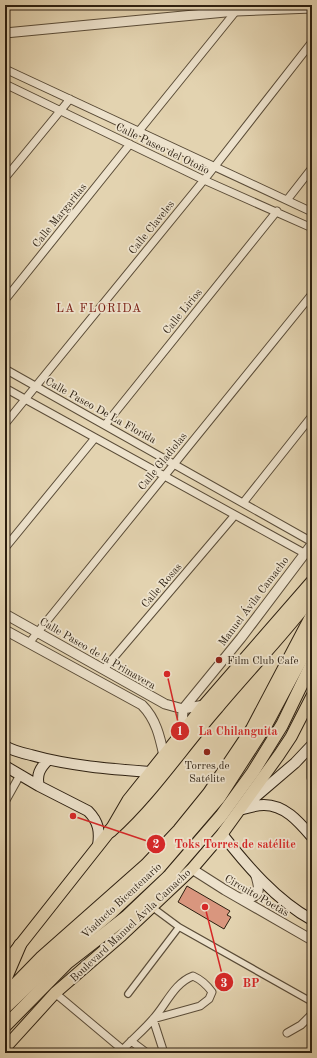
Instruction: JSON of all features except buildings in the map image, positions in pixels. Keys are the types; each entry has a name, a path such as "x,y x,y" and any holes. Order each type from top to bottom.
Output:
{"highway":[{"path":"110,831 129,814 147,794 217,707 294,620 312,596"},
{"path":"5,995 42,957 146,865 179,830 209,793 252,729 312,615"},
{"name":"Viaducto Bicentenario","path":"5,1007 158,868 219,797 266,724 312,638"},
{"name":"Boulevard Manuel Ávila Camacho","path":"5,1026 67,963 126,917 170,875 221,816 253,772 282,725 312,663"},
{"path":"5,980 20,945"}],"main road":[{"path":"5,964 110,831 128,800 204,705 312,581"},
{"name":"Boulevard Manuel Ávila Camacho","path":"5,1048 55,993 122,935 192,869 222,834 279,755 291,737 312,696"},
{"path":"241,809 295,763 312,746"},
{"path":"8,748 48,760 107,769 151,772"},
{"path":"8,748 11,759 5,766 83,808 94,817 100,836 98,846"},
{"path":"40,786 38,773 48,760"},
{"path":"241,809 262,805 271,805 280,808 291,815 312,836"},
{"path":"222,834 255,874 281,898 312,920"}],"street":[{"path":"5,33 236,11 312,8"},
{"path":"139,131 236,11"},
{"name":"Calle Claveles","path":"5,424 204,180 312,42"},
{"name":"Calle Paseo del Otoño","path":"5,69 312,212"},
{"name":"Calle Paseo del Otoño","path":"5,84 204,180 277,211 312,228"},
{"path":"5,178 70,99"},
{"name":"Calle Margaritas","path":"5,300 130,144"},
{"path":"287,200 312,168"},
{"name":"Calle Lirios","path":"105,425 277,211"},
{"name":"Calle Gladiolas","path":"29,643 312,294"},
{"name":"Calle Paseo De La Florida","path":"5,369 244,503 312,543"},
{"path":"5,388 304,553"},
{"path":"244,503 312,416"},
{"path":"5,548 95,438"},
{"name":"Calle Rosas","path":"104,669 235,515"},
{"name":"Manuel Ávila Camacho","path":"183,709 241,638 312,543"},
{"name":"Calle Paseo de la Primavera","path":"5,614 164,704 183,709 204,705"},
{"name":"Calle Paseo de la Primavera","path":"5,630 142,705 149,712 155,723 164,756"},
{"path":"182,733 183,709"},
{"path":"312,762 312,778"},
{"path":"5,802 20,775"},
{"name":"Circuito Poetas","path":"192,869 238,898 312,940"},
{"path":"238,898 251,898 258,893 259,887 255,874"},
{"path":"152,907 180,927 312,1002"},
{"path":"128,994 180,927"},
{"path":"55,993 122,1051 153,1019 179,985 186,979 193,976 207,985 212,992 209,999 200,1006 153,1019"},
{"path":"287,1033 301,1025 312,1014"},
{"path":"153,1019 164,1053"},
{"path":"131,1041 147,1053"}],"place":[{"name":"Film Club Cafe","path":"219,660"},
{"name":"La Chilanguita","path":"167,674"},
{"name":"Torres de Satélite","path":"207,752"},
{"name":"Toks Torres de satélite","path":"73,816"},
{"name":"BP","path":"205,907"}],"district":[{"name":"LA FLORIDA","path":"99,308"}]}
